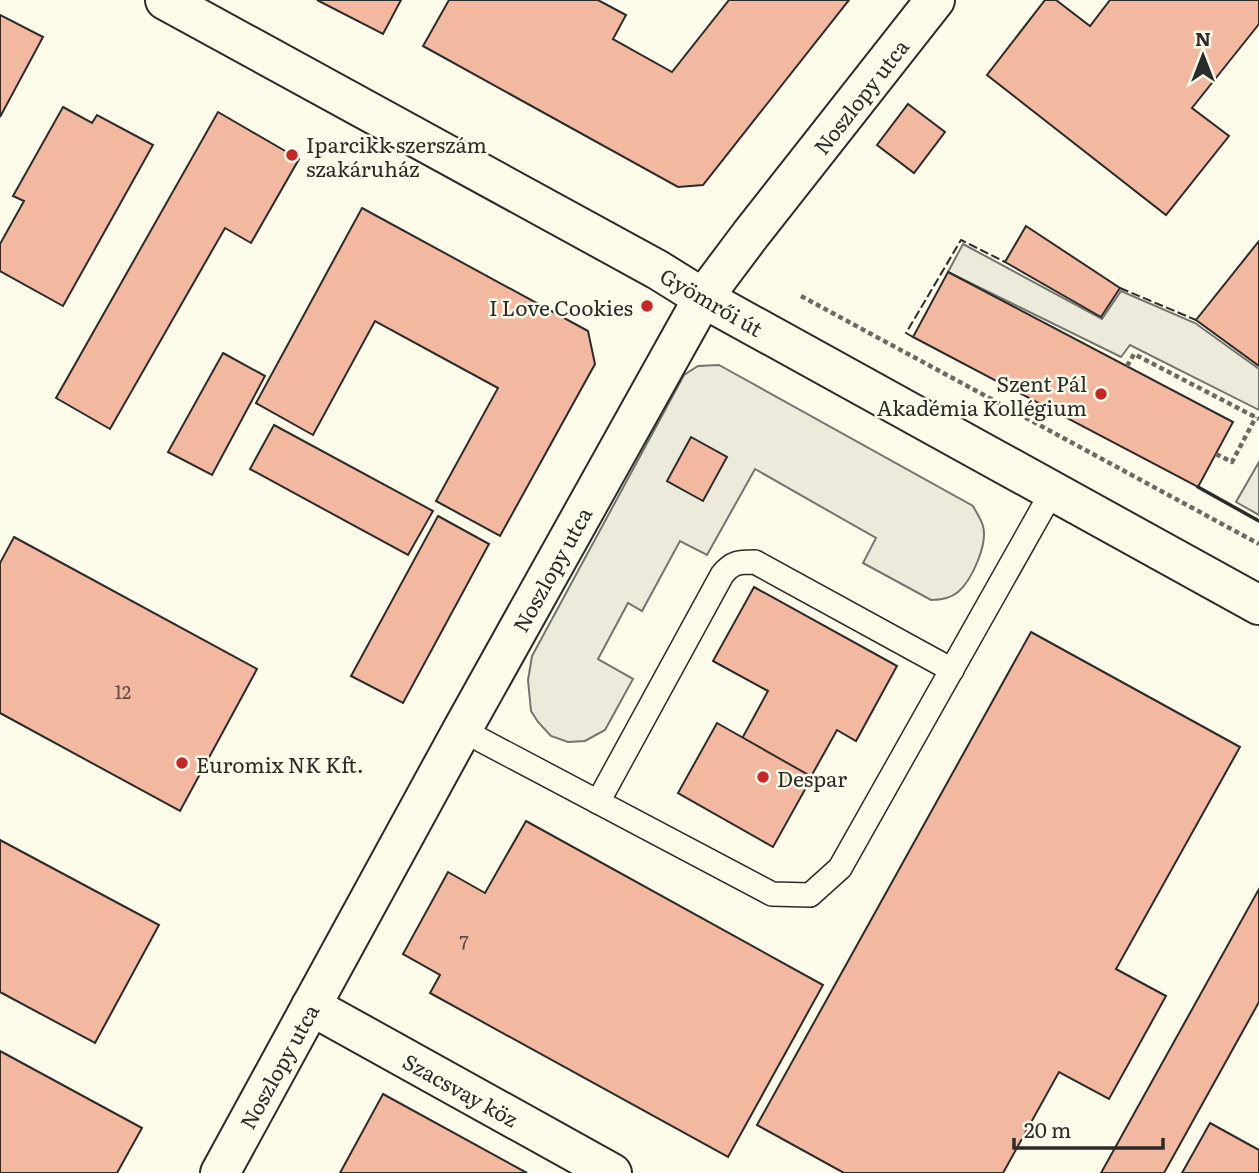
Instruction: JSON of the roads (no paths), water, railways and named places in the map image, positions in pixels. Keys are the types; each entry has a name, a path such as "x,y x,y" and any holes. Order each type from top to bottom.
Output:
{"street":[{"name":"Gyömrői út","path":"165,0 646,263 703,298 1259,605"},
{"name":"Noszlopy utca","path":"220,1173 703,298 935,0"},
{"name":"Szacsvay köz","path":"311,1006 612,1173"}],"lane":[{"path":"463,730 772,894 810,895 840,868 1053,490"},
{"path":"598,802 729,566 741,562 755,562 951,670"}],"place":[{"name":"Iparcikk szerszám szakáruház","path":"292,155"},
{"name":"I Love Cookies","path":"647,306"},
{"name":"Szent Pál Akadémia Kollégium","path":"1101,394"},
{"name":"Euromix NK Kft.","path":"182,763"},
{"name":"Despar","path":"763,777"}]}
